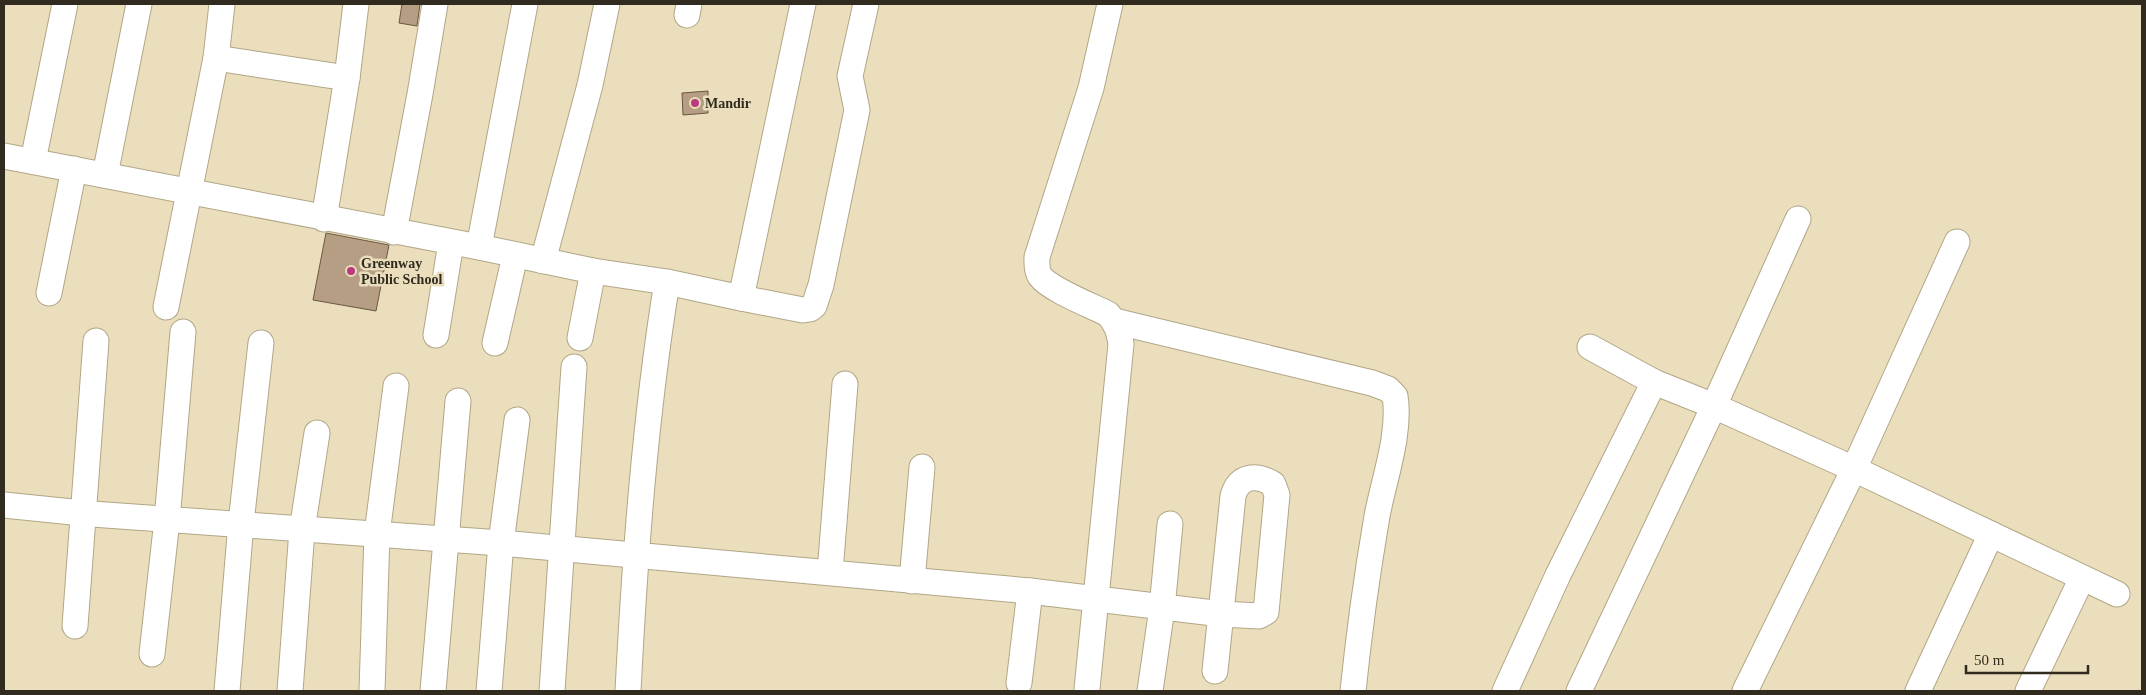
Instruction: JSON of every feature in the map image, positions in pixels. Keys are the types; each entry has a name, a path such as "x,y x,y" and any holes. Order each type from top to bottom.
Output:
{"street":[{"path":"33,161 65,4"},
{"path":"105,175 139,4"},
{"path":"166,307 216,58 222,4"},
{"path":"324,219 347,78 356,4"},
{"path":"394,232 435,4"},
{"path":"479,248 525,4"},
{"path":"542,261 590,85 607,4"},
{"path":"741,298 803,4"},
{"path":"4,156 593,271 667,282 810,310 814,306 821,285 857,110 850,76 866,4"},
{"path":"1086,689 1120,344 1119,331 1108,314 1050,285 1040,276 1037,268 1037,257 1091,88 1110,4"},
{"path":"216,58 347,78"},
{"path":"49,293 74,170"},
{"path":"1579,691 1714,406 1798,219"},
{"path":"1745,691 1854,469 1957,242"},
{"path":"436,334 451,243"},
{"path":"495,343 515,256"},
{"path":"580,338 593,271"},
{"path":"628,691 635,556 654,357 667,282"},
{"path":"1114,321 1372,383 1388,389 1396,396 1397,407 1393,441 1377,518 1353,691"},
{"path":"152,654 167,520 183,332"},
{"path":"75,626 96,341"},
{"path":"227,691 241,523 261,343"},
{"path":"1590,347 1654,382 1714,406 1854,469 2117,594"},
{"path":"552,691 574,368"},
{"path":"1505,691 1558,575 1654,382"},
{"path":"830,572 846,384"},
{"path":"372,691 377,534 396,386"},
{"path":"433,691 444,540 458,402"},
{"path":"489,691 501,543 517,420"},
{"path":"290,691 302,530 317,433"},
{"path":"912,581 922,467"},
{"path":"4,505 167,520 241,523 302,530 501,543 830,572 1095,598 1162,608 1222,614 1260,616 1266,612 1277,495 1273,484 1268,481 1253,478 1243,480 1238,483 1235,490 1222,614 1215,671"},
{"path":"1150,691 1162,608 1170,524"},
{"path":"1918,691 1990,534"},
{"path":"2028,691 2082,578"},
{"path":"1019,683 1030,591"}],"building":[{"path":"402,4 420,4 417,26 399,23"},
{"name":"Mandir","path":"708,91 708,113 683,115 682,93"},
{"name":"Greenway Public School","path":"326,233 389,245 376,311 313,300"}],"place":[{"name":"Mandir","path":"695,103"},
{"name":"Greenway Public School","path":"351,271"}]}
